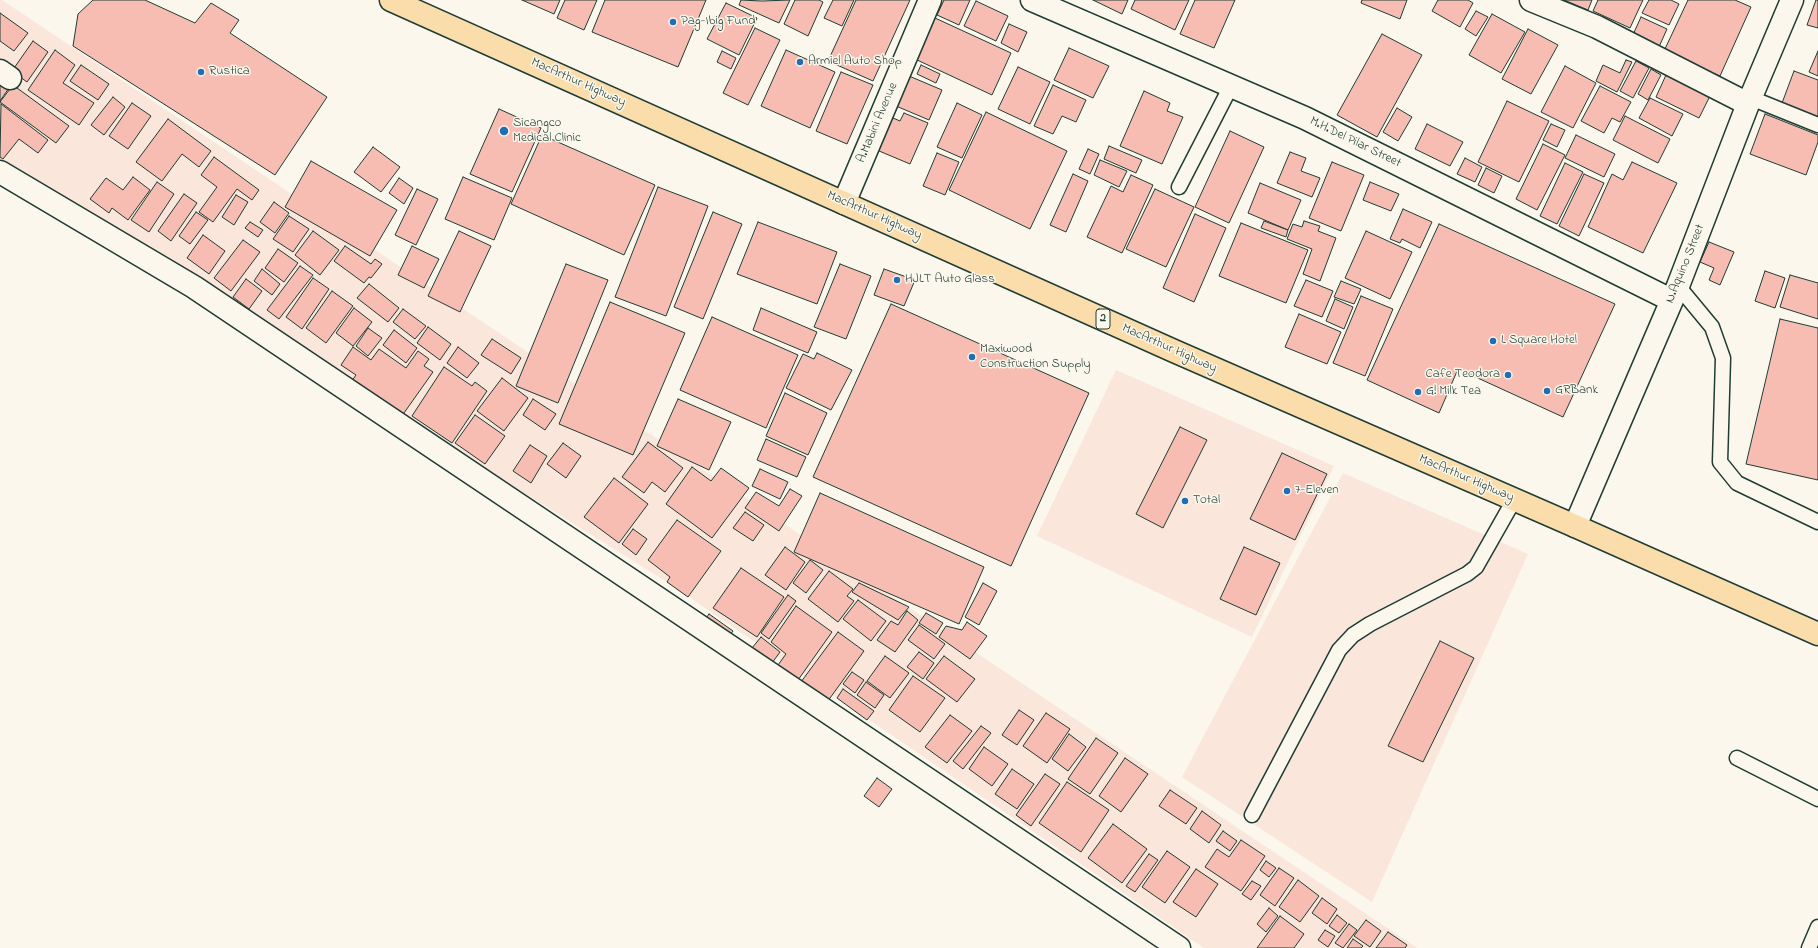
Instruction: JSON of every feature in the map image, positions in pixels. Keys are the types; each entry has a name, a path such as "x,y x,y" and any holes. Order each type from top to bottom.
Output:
{"highway":[{"name":"MacArthur Highway","path":"391,0 1202,364 1575,526 1818,634"}],"street":[{"name":"A.Mabini Avenue","path":"844,203 930,0"},
{"name":"M.H.Del Pilar Street","path":"1032,0 1305,118 1675,293"},
{"path":"1531,0 1596,27 1750,101"},
{"name":"N.Aquino Street","path":"1575,526 1675,293 1750,101 1792,0"},
{"path":"0,172 194,287 1179,948"}],"lane":[{"path":"1179,187 1231,86"},
{"path":"1750,101 1818,125"},
{"path":"1675,293 1712,327 1722,358 1720,462 1736,484 1818,522"},
{"path":"1252,815 1339,650 1353,635 1370,624 1467,574 1476,567 1514,500"},
{"path":"1737,758 1818,799"},
{"path":"1809,948 1818,927"}],"shaded area":[{"path":"0,0 1417,948 1204,948 667,582 194,287 0,184"},
{"name":"Total","path":"1116,370 1334,466 1252,637 1037,536"},
{"path":"1343,473 1528,554 1372,902 1182,777"}],"building":[{"name":"Rustica","path":"93,0 145,0 195,23 211,3 239,20 230,33 327,97 275,175 73,46 78,14"},
{"path":"522,0 560,0 554,14"},
{"path":"565,0 597,0 584,30 557,18"},
{"path":"605,0 706,0 678,67 592,32"},
{"path":"741,0 790,0 779,23 739,5"},
{"path":"795,0 819,0 823,2 808,36 784,24"},
{"path":"833,0 854,0 842,26 824,18"},
{"path":"856,0 910,0 873,81 828,61"},
{"path":"944,0 970,0 959,25 937,15"},
{"path":"1093,0 1128,0 1122,14"},
{"path":"1135,0 1189,0 1175,30 1131,9"},
{"path":"1195,0 1235,0 1214,48 1180,34"},
{"path":"1362,0 1407,0 1400,19 1361,3"},
{"path":"1438,0 1468,0 1473,3 1460,27 1432,11"},
{"path":"1564,0 1592,0 1588,10"},
{"path":"1598,0 1643,0 1630,28 1593,11"},
{"path":"1649,0 1671,0 1679,4 1669,25 1642,13"},
{"path":"1688,0 1735,0 1751,7 1720,76 1664,51"},
{"path":"1816,0 1818,0 1818,28 1807,25"},
{"path":"976,1 1008,16 996,41 964,26"},
{"path":"726,3 757,18 739,55 707,39"},
{"path":"1476,11 1488,17 1476,36 1465,29"},
{"path":"0,13 28,33 14,51 0,41"},
{"path":"1492,14 1525,32 1501,73 1469,55"},
{"path":"1641,17 1667,29 1658,49 1632,37"},
{"path":"935,18 1011,53 992,95 915,59"},
{"path":"1009,24 1027,32 1018,52 1001,43"},
{"path":"755,28 780,40 748,105 723,93"},
{"path":"1528,29 1558,45 1531,94 1502,79"},
{"path":"1382,34 1422,55 1377,137 1337,115"},
{"path":"33,41 48,52 27,82 12,71"},
{"path":"1069,48 1109,66 1093,98 1054,80"},
{"path":"55,50 75,65 63,83 94,103 79,125 28,90"},
{"path":"786,50 835,72 810,128 761,106"},
{"path":"722,51 736,58 731,69 717,62"},
{"path":"1818,51 1818,76 1809,72"},
{"path":"1626,60 1632,62 1617,92 1596,81 1603,65 1620,73"},
{"path":"1636,61 1649,68 1633,98 1620,91"},
{"path":"81,65 109,84 98,100 70,81"},
{"path":"921,65 940,74 936,83 917,74"},
{"path":"1565,66 1596,83 1573,128 1541,112"},
{"path":"1018,67 1050,82 1030,124 998,109"},
{"path":"1651,69 1661,75 1648,100 1638,94"},
{"path":"1794,71 1818,80 1818,117 1782,103"},
{"path":"841,72 873,85 847,144 816,131"},
{"path":"902,73 942,90 929,120 889,103"},
{"path":"1666,75 1710,96 1699,118 1656,97"},
{"path":"0,77 11,85 0,101"},
{"path":"13,85 69,126 56,143 0,102"},
{"path":"1053,85 1086,100 1076,122 1062,116 1053,134 1034,126"},
{"path":"1600,86 1631,102 1620,122 1612,118 1604,133 1581,121"},
{"path":"1144,91 1170,103 1167,111 1183,117 1162,164 1120,146"},
{"path":"113,97 125,107 104,135 91,125"},
{"path":"1650,98 1683,114 1672,136 1639,118"},
{"path":"1507,101 1549,121 1519,182 1478,162"},
{"path":"132,103 151,116 128,149 109,136"},
{"path":"957,103 982,115 962,158 937,147"},
{"path":"1,104 48,140 38,153 19,139 3,159 0,157"},
{"path":"1397,108 1412,117 1398,141 1383,132"},
{"path":"499,109 541,128 512,192 470,174"},
{"path":"986,112 1067,151 1030,229 949,190"},
{"path":"904,113 928,123 910,164 872,148 886,115 900,121"},
{"path":"1765,114 1818,135 1818,142 1806,175 1750,154"},
{"path":"1625,116 1670,139 1658,163 1613,140"},
{"path":"168,119 211,151 199,167 182,154 162,181 136,162"},
{"path":"1427,124 1463,142 1450,166 1415,149"},
{"path":"1551,124 1565,130 1557,147 1543,140"},
{"path":"1230,131 1264,147 1229,223 1195,207"},
{"path":"542,135 655,185 624,255 511,204"},
{"path":"1576,135 1615,154 1604,177 1565,158"},
{"path":"1543,144 1565,155 1537,210 1516,199"},
{"path":"1109,146 1142,160 1136,173 1104,159"},
{"path":"373,147 400,167 381,192 354,172"},
{"path":"1088,149 1099,154 1090,174 1079,169"},
{"path":"1290,152 1306,158 1301,171 1320,178 1312,197 1277,183"},
{"path":"937,153 959,162 945,195 923,186"},
{"path":"214,157 259,190 252,200 237,189 213,222 199,212 217,187 201,175"},
{"path":"1465,158 1482,167 1475,182 1457,174"},
{"path":"1100,160 1127,171 1119,187 1094,175"},
{"path":"311,161 397,210 370,256 285,207"},
{"path":"1332,162 1364,175 1341,231 1309,218"},
{"path":"1632,162 1677,183 1643,253 1588,227 1612,174 1623,180"},
{"path":"1565,163 1583,172 1557,224 1540,216"},
{"path":"1486,168 1502,176 1494,193 1478,185"},
{"path":"1073,174 1088,181 1066,232 1050,225"},
{"path":"1584,174 1604,183 1579,236 1559,226"},
{"path":"1131,175 1153,185 1122,253 1087,237 1111,186 1123,192"},
{"path":"133,177 150,190 128,220 112,208 109,213 90,199 106,178 123,190"},
{"path":"463,177 512,198 494,240 445,219"},
{"path":"399,178 413,188 404,204 389,193"},
{"path":"157,182 174,194 149,232 131,220"},
{"path":"1370,182 1399,194 1391,211 1363,200"},
{"path":"1260,183 1301,200 1288,230 1248,213"},
{"path":"658,187 708,206 666,316 615,297"},
{"path":"417,189 438,199 416,245 395,235"},
{"path":"1155,189 1194,207 1166,267 1126,249"},
{"path":"184,194 197,203 171,241 158,231"},
{"path":"236,195 248,202 234,225 222,217"},
{"path":"274,202 289,213 275,233 260,222"},
{"path":"1403,209 1432,222 1420,248 1402,239 1400,243 1390,239"},
{"path":"196,212 208,220 190,244 179,236"},
{"path":"713,212 742,224 703,319 674,307"},
{"path":"1195,214 1226,228 1194,302 1163,288"},
{"path":"289,216 309,229 293,252 273,239"},
{"path":"1264,221 1288,230 1286,237 1261,228"},
{"path":"1304,221 1320,226 1318,231 1336,238 1320,281 1303,274 1312,249 1287,239 1293,224 1302,227"},
{"path":"250,222 263,230 258,237 245,228"},
{"path":"758,222 837,252 817,304 737,274"},
{"path":"1241,223 1308,250 1286,303 1219,276"},
{"path":"1439,224 1615,304 1563,417 1458,369 1439,413 1367,380"},
{"path":"313,231 339,250 320,275 295,255"},
{"path":"459,231 491,246 460,312 428,296"},
{"path":"1366,231 1412,252 1390,299 1345,278"},
{"path":"203,235 225,251 209,274 187,258"},
{"path":"243,240 260,252 231,291 214,278"},
{"path":"1709,242 1734,252 1720,285 1709,280 1714,268 1700,262"},
{"path":"345,246 371,264 375,259 382,264 371,278 369,277 364,283 334,261"},
{"path":"412,246 439,259 424,288 398,275"},
{"path":"278,249 298,263 284,282 265,268"},
{"path":"566,264 608,280 558,403 516,386"},
{"path":"840,264 871,276 846,339 814,327"},
{"path":"300,266 313,275 279,319 267,310"},
{"path":"262,269 280,284 272,295 254,281"},
{"path":"884,269 915,280 904,306 874,295"},
{"path":"1765,271 1785,278 1775,308 1755,301"},
{"path":"1790,275 1818,283 1818,319 1780,307"},
{"path":"313,278 329,289 302,329 286,317"},
{"path":"246,279 262,291 249,309 233,297"},
{"path":"1306,280 1333,291 1322,317 1294,306"},
{"path":"1341,281 1361,289 1354,304 1334,297"},
{"path":"369,284 399,308 388,322 357,298"},
{"path":"332,291 353,306 326,343 306,328"},
{"path":"1361,296 1393,309 1365,376 1333,363"},
{"path":"1335,299 1353,307 1344,329 1326,321"},
{"path":"610,302 685,333 633,455 559,424"},
{"path":"891,304 1089,393 1011,566 813,477"},
{"path":"354,308 372,322 353,346 336,333"},
{"path":"761,308 817,332 808,353 753,330"},
{"path":"403,309 426,326 415,339 393,322"},
{"path":"1299,314 1341,332 1327,364 1285,347"},
{"path":"712,317 798,355 766,428 680,390"},
{"path":"1780,319 1818,328 1818,480 1746,464"},
{"path":"428,327 451,344 440,360 417,343"},
{"path":"368,328 382,338 368,356 356,346"},
{"path":"394,330 417,348 406,363 383,345"},
{"path":"492,339 521,358 511,374 481,355"},
{"path":"353,347 371,360 379,349 406,368 418,351 429,359 424,366 433,372 399,420 349,385 356,375 341,365"},
{"path":"458,347 479,363 467,378 447,363"},
{"path":"817,353 852,370 831,410 786,388 803,354 814,359"},
{"path":"444,367 472,386 475,382 487,391 452,443 412,416"},
{"path":"502,378 528,398 504,431 477,411"},
{"path":"785,393 827,413 808,455 766,436"},
{"path":"533,399 556,414 545,430 523,415"},
{"path":"678,399 731,422 709,470 657,446"},
{"path":"475,415 505,436 485,464 455,443"},
{"path":"1180,427 1207,440 1163,528 1136,514"},
{"path":"766,439 806,457 797,477 757,460"},
{"path":"648,442 683,468 665,492 652,482 644,493 622,477"},
{"path":"563,443 581,456 566,478 547,464"},
{"path":"530,445 547,456 531,483 513,471"},
{"path":"1282,453 1327,474 1295,540 1250,519"},
{"path":"692,467 711,481 721,468 749,488 712,538 666,504"},
{"path":"760,469 788,482 780,499 752,486"},
{"path":"614,478 648,504 619,543 584,517"},
{"path":"790,489 802,496 779,531 745,508 756,492 779,506"},
{"path":"820,493 984,567 959,624 794,552"},
{"path":"745,512 764,525 753,541 733,528"},
{"path":"677,520 721,551 688,597 667,582 670,577 648,560"},
{"path":"633,529 647,539 636,555 622,544"},
{"path":"785,547 805,562 786,590 765,575"},
{"path":"1244,547 1280,563 1256,615 1220,599"},
{"path":"810,560 823,570 806,593 793,583"},
{"path":"741,568 784,597 757,637 713,608"},
{"path":"829,571 853,589 847,596 854,601 838,622 808,599"},
{"path":"859,583 909,607 898,620 852,592"},
{"path":"983,583 997,591 979,625 965,617"},
{"path":"788,595 796,601 769,639 761,633"},
{"path":"858,600 886,621 871,641 843,619"},
{"path":"796,606 832,632 798,680 778,665 786,654 771,642"},
{"path":"907,611 918,620 895,652 877,640 891,621 898,625"},
{"path":"926,613 943,623 936,634 919,623"},
{"path":"709,614 733,631 726,641 702,624"},
{"path":"967,622 987,636 970,659 939,637 946,626 962,630"},
{"path":"919,625 945,644 934,659 908,640"},
{"path":"838,632 864,651 825,705 798,686"},
{"path":"761,637 780,652 772,663 752,648"},
{"path":"1440,641 1474,658 1423,762 1388,746"},
{"path":"919,652 934,663 923,679 907,667"},
{"path":"885,656 909,673 890,698 867,681"},
{"path":"944,656 975,679 957,702 926,679"},
{"path":"852,672 864,680 855,693 843,684"},
{"path":"913,676 945,698 920,732 889,710"},
{"path":"866,682 884,695 875,708 857,695"},
{"path":"843,689 874,711 867,720 837,698"},
{"path":"1019,710 1034,720 1017,745 1002,735"},
{"path":"1046,713 1070,729 1047,763 1023,746"},
{"path":"950,715 972,731 947,763 925,747"},
{"path":"981,726 991,733 963,769 953,761"},
{"path":"1069,734 1086,747 1068,771 1052,759"},
{"path":"1096,738 1118,753 1090,794 1068,779"},
{"path":"984,747 1008,764 992,786 969,769"},
{"path":"1125,758 1148,774 1121,812 1099,796"},
{"path":"1012,769 1034,784 1017,809 995,794"},
{"path":"1045,774 1060,784 1031,826 1016,815"},
{"path":"877,778 892,789 879,807 864,796"},
{"path":"1067,782 1109,810 1081,852 1039,823"},
{"path":"1170,790 1197,808 1186,824 1159,806"},
{"path":"1202,811 1221,825 1209,843 1190,829"},
{"path":"1113,824 1147,849 1122,883 1088,858"},
{"path":"1223,831 1237,841 1230,851 1216,841"},
{"path":"1241,840 1265,856 1241,891 1205,867 1217,849 1229,857"},
{"path":"1167,851 1190,867 1165,903 1142,887"},
{"path":"1149,854 1158,860 1135,892 1126,886"},
{"path":"1266,861 1276,868 1269,877 1260,870"},
{"path":"1279,868 1294,878 1275,906 1260,895"},
{"path":"1196,869 1218,884 1196,917 1173,902"},
{"path":"1298,880 1319,896 1300,922 1279,907"},
{"path":"1252,881 1261,886 1251,900 1242,894"},
{"path":"1322,898 1337,909 1327,924 1312,913"},
{"path":"1269,908 1278,916 1266,932 1257,924"},
{"path":"1337,915 1347,923 1339,933 1329,926"},
{"path":"1280,916 1304,934 1294,948 1257,948"},
{"path":"1366,920 1381,931 1370,947 1354,936"},
{"path":"1349,924 1357,930 1343,948 1335,943"},
{"path":"1325,930 1335,936 1328,947 1318,940"},
{"path":"1388,932 1407,945 1405,948 1376,948"},
{"path":"1353,939 1363,946 1361,948 1347,948"}],"place":[{"name":"Pag-Ibig Fund","path":"673,22"},
{"name":"Armiel Auto Shop","path":"800,62"},
{"name":"Rustica","path":"201,72"},
{"name":"Sicangco Medical Clinic","path":"504,131"},
{"name":"HJLT Auto Glass","path":"897,280"},
{"name":"L Square Hotel","path":"1493,341"},
{"name":"Maxiwood Construction Supply","path":"972,357"},
{"name":"Cafe Teodora","path":"1508,375"},
{"name":"GRBank","path":"1547,391"},
{"name":"G! Milk Tea","path":"1418,392"},
{"name":"7-Eleven","path":"1287,491"},
{"name":"Total","path":"1185,501"}]}
